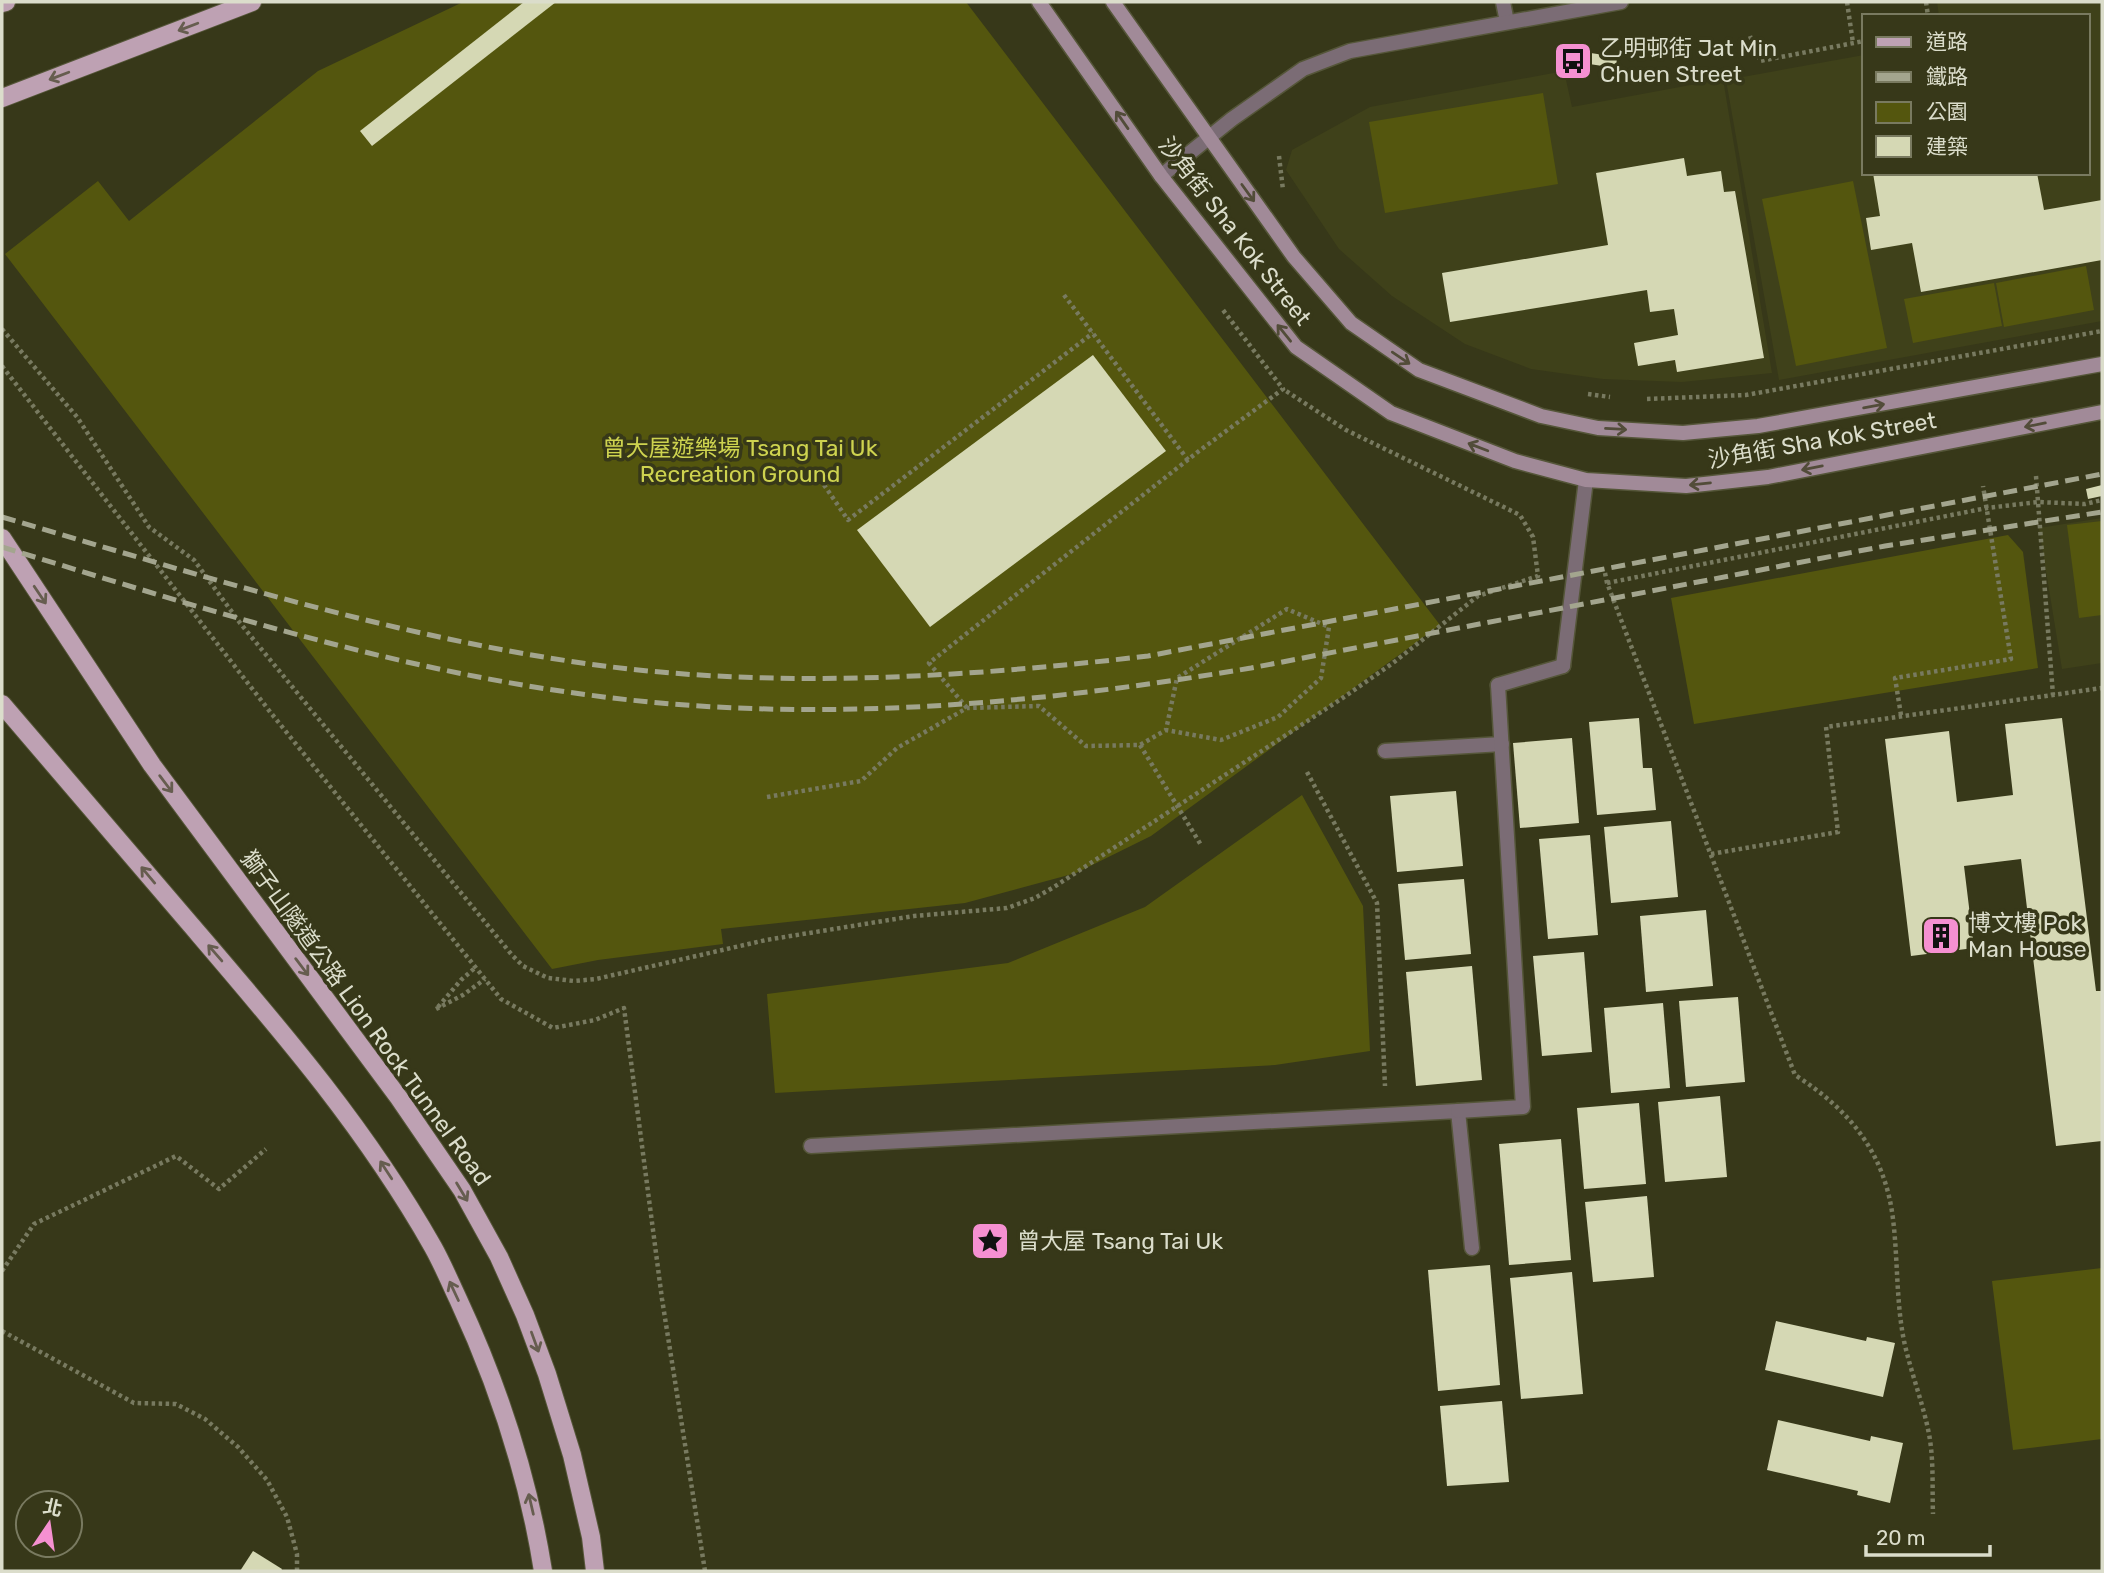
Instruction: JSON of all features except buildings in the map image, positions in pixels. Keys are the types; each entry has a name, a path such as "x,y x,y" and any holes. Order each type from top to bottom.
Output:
{"main road":[{"path":"2,98 252,2"},
{"name":"沙角街 Sha Kok Street","path":"1039,2 1161,176 1296,347 1391,413 1515,461 1586,480 1686,486 1768,477 2102,412"},
{"name":"沙角街 Sha Kok Street","path":"1112,2 1294,257 1351,323 1419,370 1541,416 1598,428 1683,433 1746,427 2102,365"},
{"name":"獅子山隧道公路 Lion Rock Tunnel Road","path":"2,538 152,765 418,1125 462,1191 499,1257 547,1374 572,1455 591,1537 595,1571"},
{"path":"2,704 278,1026 386,1168 434,1249 473,1332 504,1410 523,1469 543,1571"}],"street":[{"path":"1503,2 1507,22"},
{"path":"1161,176 1208,138 1303,69 1315,64 1350,51 1621,2"},
{"path":"811,1146 1523,1107 1498,685 1563,667 1586,480"},
{"path":"1385,751 1502,744"},
{"path":"1458,1111 1472,1248"}],"path":[{"path":"1847,2 1853,43"},
{"path":"1750,36 1760,61 1862,41"},
{"path":"1279,156 1282,188 1289,199"},
{"path":"1064,295 1188,460"},
{"path":"2,329 77,417 149,527 194,560 240,622 512,955 523,966 559,981 596,979 766,940 914,916 1007,908 1035,898 1393,663 1478,596 1538,576 1533,537 1520,515 1346,430 1283,388 1223,310"},
{"path":"1641,400 1746,395 2102,331"},
{"path":"820,479 848,520 1093,333"},
{"path":"2,366 271,713 501,999 553,1028 595,1020 624,1008 662,1299 705,1571"},
{"path":"967,708 929,663 1283,388"},
{"path":"1580,392 1616,398"},
{"path":"2036,476 2053,695"},
{"path":"1901,715 1895,678 2011,659 1983,485"},
{"path":"1933,1514 1931,1448 1927,1423 1904,1342 1896,1277 1893,1218 1884,1180 1870,1146 1853,1123 1825,1096 1795,1075 1607,583 1987,508 2038,502 2085,503 2102,500"},
{"path":"767,797 861,781 897,748 967,708 1039,706 1086,746 1140,744 1166,730 1222,740 1278,717 1321,678 1329,627 1287,609 1177,678 1166,730"},
{"path":"1710,854 1838,832 1826,727 2102,688"},
{"path":"1140,744 1200,845"},
{"path":"1307,772 1377,903 1386,1115"},
{"path":"475,967 436,1009 463,995 485,979"},
{"path":"2,1271 34,1224 176,1156 219,1189 266,1149"},
{"path":"2,1331 134,1403 176,1404 205,1419 238,1447 267,1480 287,1517 297,1554 297,1571"}],"shaded area":[{"path":"1937,2 2102,2 2102,321 1779,380 1726,80 1862,55 1862,175 2090,175 2090,14 1939,14"},
{"path":"1564,71 1572,107 1723,79 1772,373 1682,382 1603,379 1531,369 1465,344 1392,296 1339,249 1286,170 1292,150 1370,107"},
{"path":"2102,518 2102,663 2062,669 2039,528"}],"green space":[{"name":"曾大屋遊樂場 Tsang Tai Uk Recreation Ground","path":"463,2 966,2 1440,625 1151,836 1076,873 965,903 721,929 723,944 598,960 552,969 5,254 98,181 129,221 318,71"},
{"path":"1543,93 1558,184 1385,213 1369,122"},
{"path":"1853,181 1887,348 1796,366 1762,199"},
{"path":"2086,266 2094,310 2004,327 1996,283"},
{"path":"1994,283 2002,326 1913,343 1904,299"},
{"path":"2102,521 2102,615 2079,618 2067,525"},
{"path":"2008,535 2023,552 2038,668 1694,724 1671,598"},
{"path":"1302,795 1363,906 1370,1051 1275,1065 775,1093 767,994 1008,963 1145,907"},
{"path":"2102,1268 2102,1439 2013,1450 1992,1281"}],"railway":[{"path":"2,517 300,603 527,654 672,673 740,677 876,678 1012,670 1148,656 2102,474"},
{"path":"2,547 293,633 514,684 672,704 755,709 838,709 1004,701 1169,681 1251,668 1885,546 2102,512"}],"place":[{"name":"乙明邨街 Jat Min Chuen Street","path":"1573,61"},
{"name":"博文樓 Pok Man House","path":"1941,936"},
{"name":"曾大屋 Tsang Tai Uk","path":"990,1241"}]}
